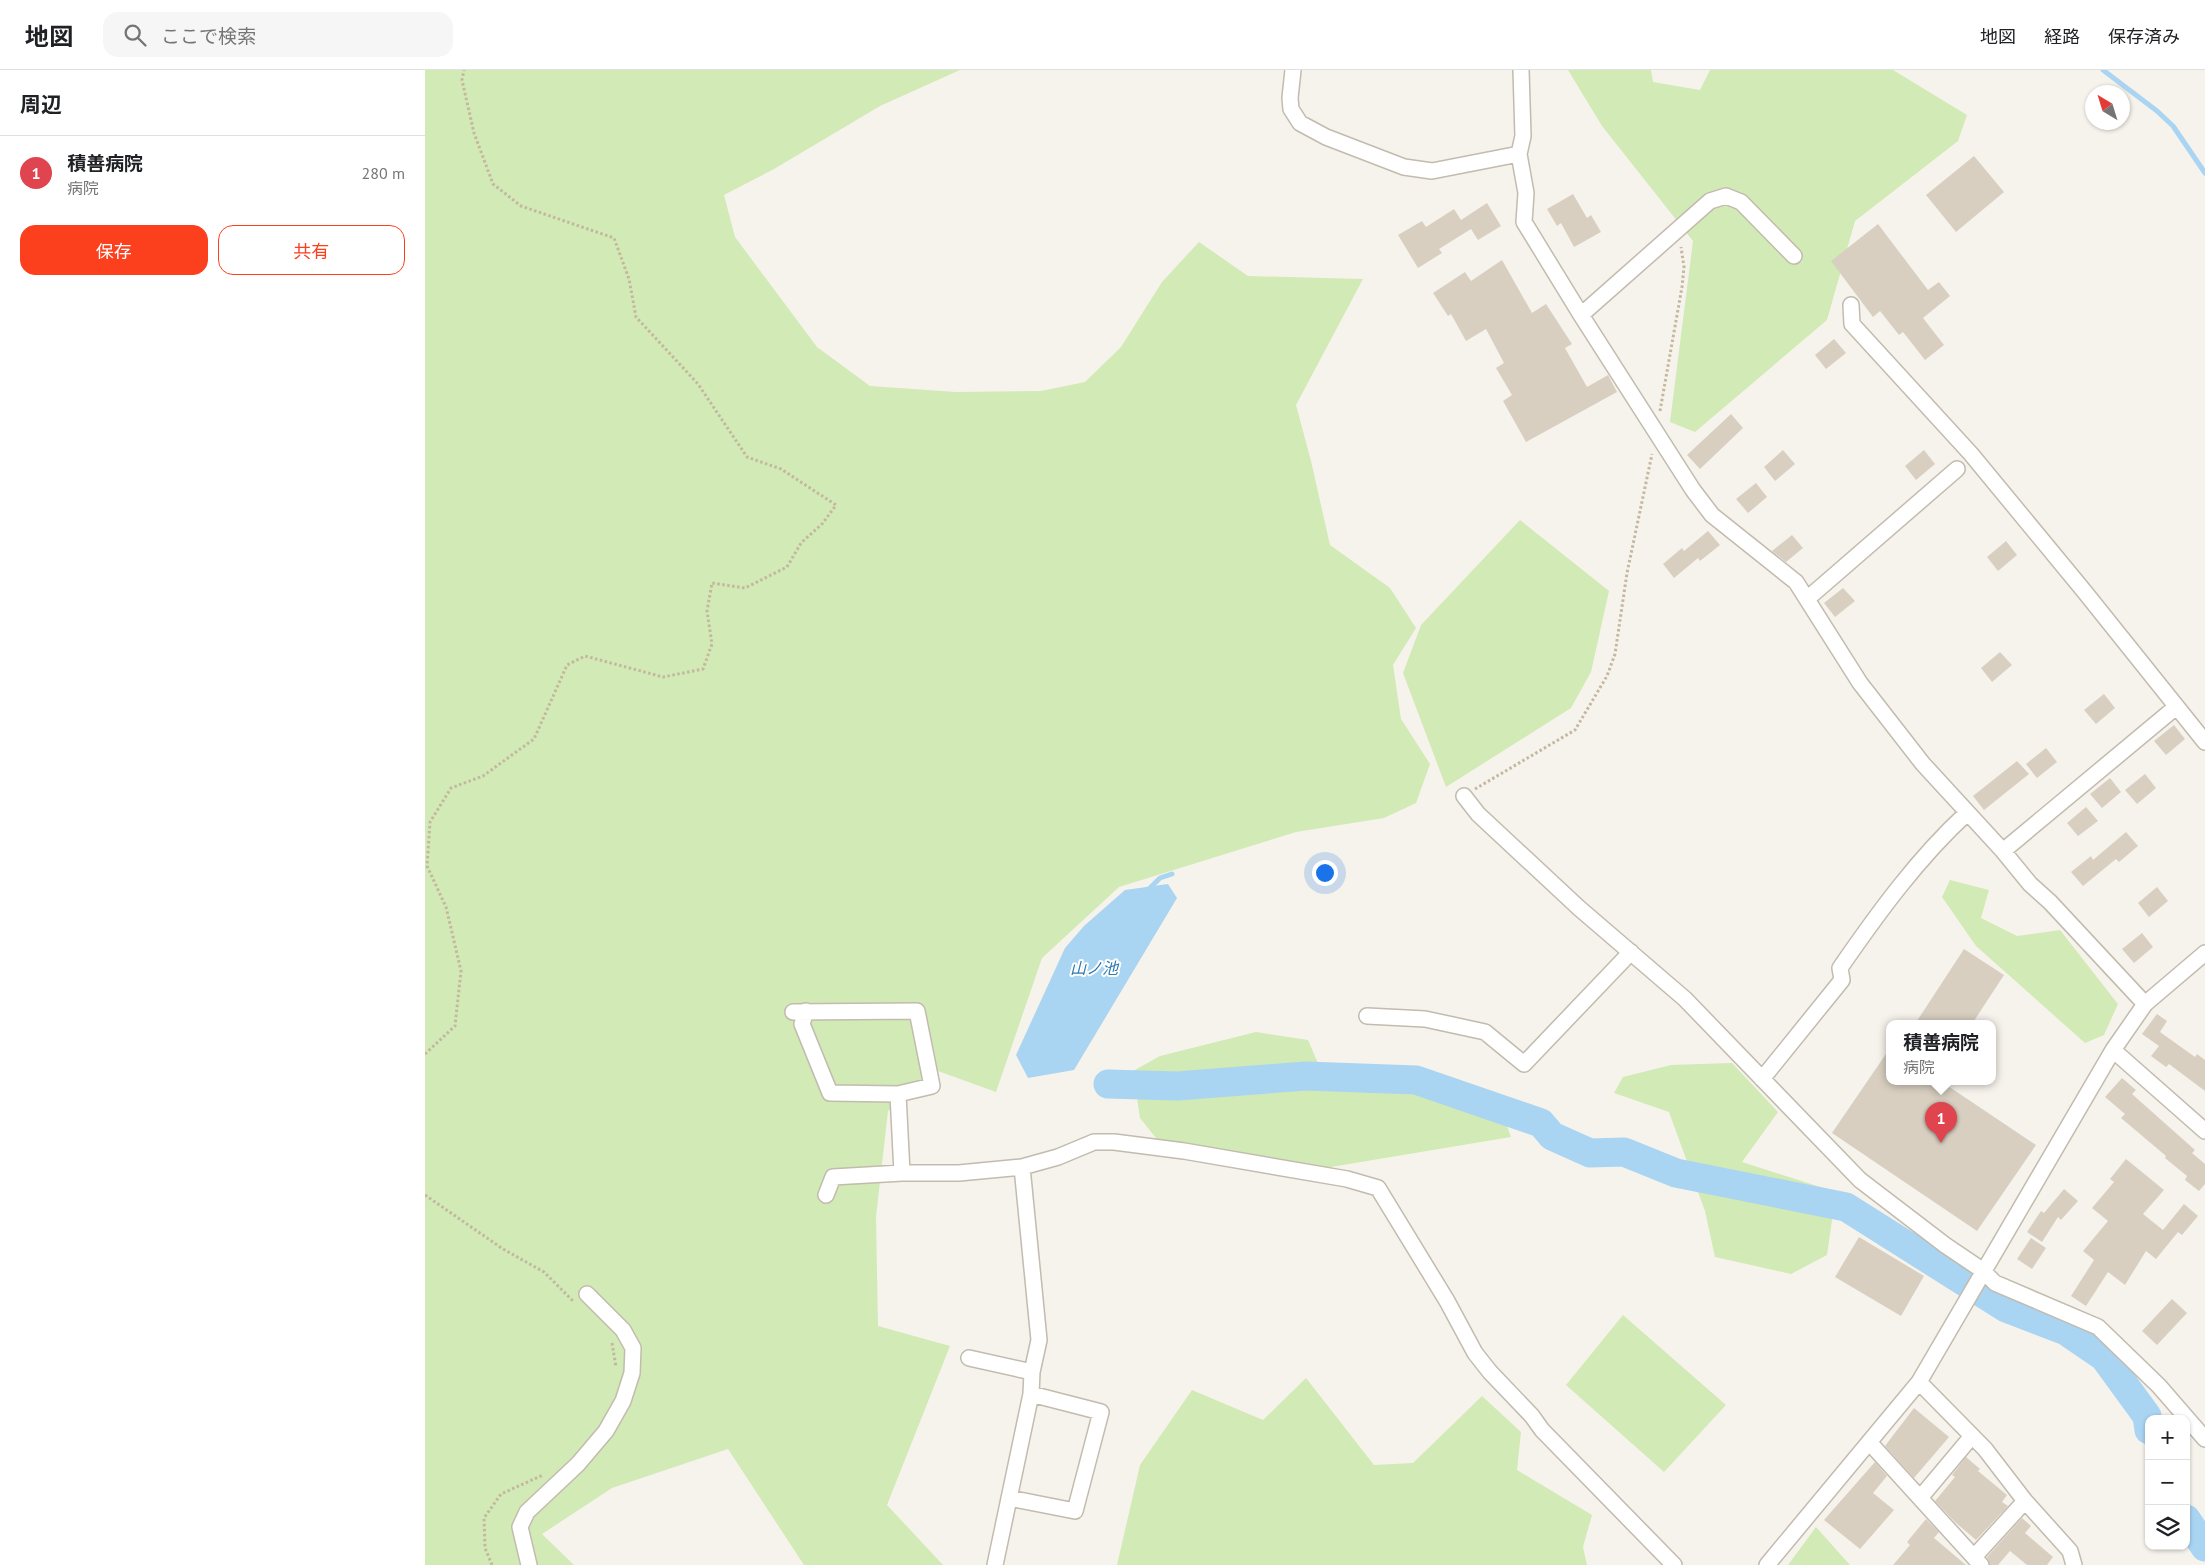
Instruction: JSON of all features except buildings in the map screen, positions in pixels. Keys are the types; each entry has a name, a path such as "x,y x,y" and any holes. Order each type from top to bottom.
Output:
{"street":[{"path":"1293,70 1289,98 1291,109 1300,123 1326,137 1404,167 1432,171 1519,154"},
{"path":"1521,70 1523,136 1519,154 1526,194 1524,222 1656,433 1712,515 1796,582 1860,683 1923,764 2003,851 2030,884 2050,902 2145,1004"},
{"path":"1581,315 1710,202 1726,196 1741,202 1794,256"},
{"path":"1851,305 1852,324 1971,454 2205,742"},
{"path":"1807,599 1957,469"},
{"path":"2003,851 2176,707"},
{"path":"1464,796 1478,814 1685,999 1861,1180 1981,1275 1995,1283 2098,1327 2159,1386 2205,1439"},
{"path":"1762,1079 1842,980 1840,968 1869,926 1909,875 1967,812"},
{"path":"1367,1016 1425,1019 1485,1032 1524,1064 1631,952"},
{"path":"1767,1565 1919,1382 2113,1050 2145,1004 2205,953"},
{"path":"917,1011 932,1086 898,1094 830,1093 799,1012 917,1011"},
{"path":"2113,1050 2205,1131"},
{"path":"898,1094 902,1173"},
{"path":"827,1194 833,1177 902,1173 959,1173 1022,1166 1058,1158 1094,1142 1114,1142 1184,1151 1337,1177 1378,1188 1438,1285 1475,1353 1490,1372 1532,1416 1542,1430 1674,1565"},
{"path":"995,1565 1031,1394 1032,1372 1039,1340 1022,1166"},
{"path":"529,1565 520,1527 527,1512 579,1464 606,1431 623,1401 632,1373 633,1348 623,1330 587,1294"},
{"path":"969,1358 1032,1372"},
{"path":"1919,1382 1985,1449 2025,1501 2069,1550 2074,1565"},
{"path":"1009,1498 1075,1511 1101,1412 1031,1394"},
{"path":"1920,1498 1972,1436"},
{"path":"1869,1442 1978,1561 2025,1501"}],"path":[{"path":"425,1054 455,1026 461,971 446,907 427,866 430,822 451,788 483,776 534,739 567,665 585,656 663,677 703,670 712,644 707,611 712,583 745,588 787,567 801,543 823,523 836,505 781,469 747,457 698,384 635,317 629,279 614,238 521,206 493,184 474,133 462,80 464,70"},
{"path":"1464,796 1575,730 1607,676 1615,654 1627,573 1646,490 1683,274 1679,230"},
{"path":"425,1195 503,1250 544,1272 578,1306"},
{"path":"611,1341 616,1370"},
{"path":"491,1565 485,1548 485,1518 501,1494 551,1471"}],"green space":[{"path":"425,70 960,70 880,106 774,169 724,195 735,237 817,347 870,386 956,392 1041,391 1085,382 1121,347 1162,282 1199,242 1248,276 1363,279 1296,405 1330,545 1390,588 1416,628 1393,665 1401,719 1430,764 1416,803 1384,818 1296,832 1119,887 1042,958 996,1092 938,1071 888,1111 876,1217 878,1326 950,1346 887,1505 943,1565 804,1565 728,1449 612,1488 542,1534 574,1565 425,1565"},
{"path":"1568,70 1651,70 1653,82 1700,90 1710,70 1893,70 1967,115 1958,141 1855,221 1827,320 1695,432 1670,422 1693,241 1602,126"},
{"path":"1520,520 1609,591 1591,672 1571,708 1446,787 1403,673 1421,625"},
{"path":"1950,880 1989,890 1981,918 2017,936 2060,930 2118,1004 2104,1035 2085,1043 1976,946 1942,897"},
{"path":"1256,1032 1308,1040 1326,1082 1494,1091 1511,1137 1331,1167 1242,1168 1172,1158 1140,1118 1133,1071 1160,1056"},
{"path":"1732,1063 1778,1112 1742,1162 1836,1192 1827,1255 1791,1274 1715,1257 1705,1211 1669,1112 1614,1093 1623,1077 1671,1065"},
{"path":"1623,1315 1726,1405 1664,1472 1566,1385"},
{"path":"1306,1378 1374,1465 1413,1463 1482,1396 1521,1432 1517,1470 1592,1515 1583,1547 1587,1565 1117,1565 1140,1465 1192,1390 1263,1420"},
{"path":"1816,1527 1850,1565 1788,1565"}],"water":[{"name":"山ノ池","path":"1168,884 1177,898 1074,1070 1028,1078 1016,1055 1065,948 1084,926 1125,890"}],"waterway":[{"path":"2103,70 2157,111 2173,126 2205,173"},
{"path":"1148,890 1160,878 1172,874"},
{"path":"1108,1084 1177,1086 1306,1076 1416,1080 1541,1123 1552,1136 1590,1153 1624,1152 1676,1173 1846,1207 2006,1308 2066,1331 2104,1357 2146,1415"},
{"path":"2190,1525 2205,1547"}],"place":[{"name":"積善病院","path":"1941,1143"}]}
